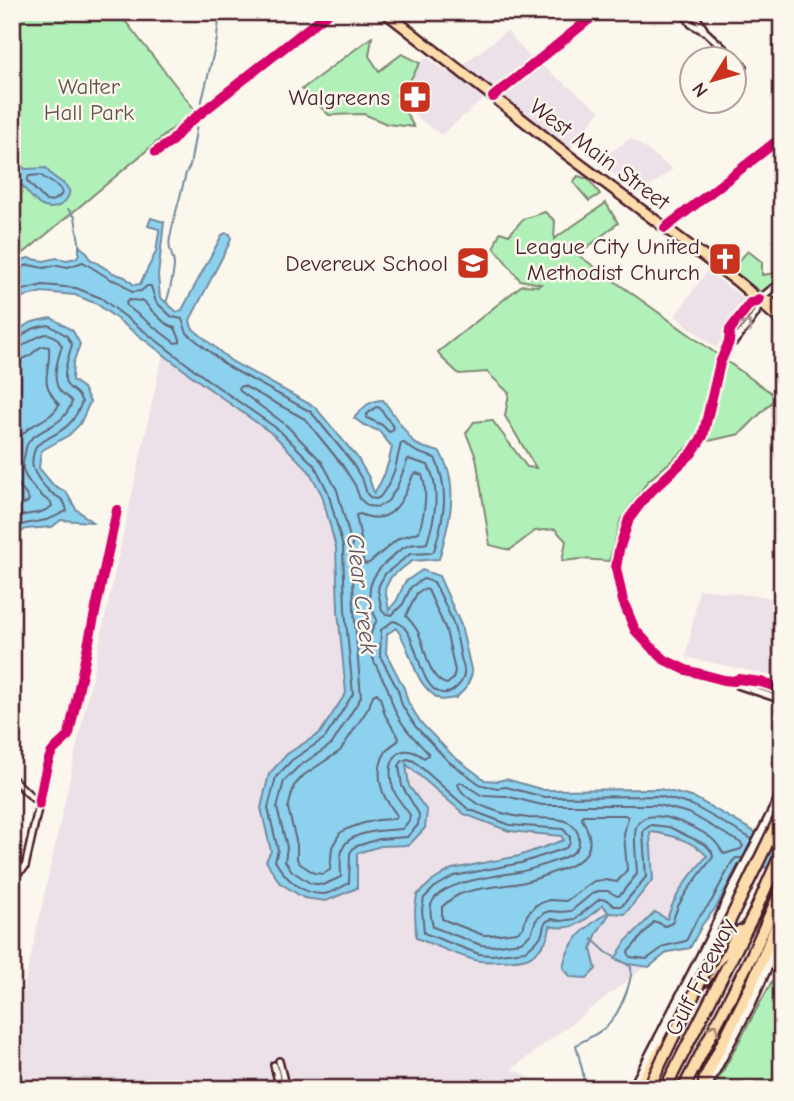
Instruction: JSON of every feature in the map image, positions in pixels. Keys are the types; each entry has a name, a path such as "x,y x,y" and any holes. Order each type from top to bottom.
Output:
{"highway":[{"path":"648,1089 782,813"},
{"name":"Gulf Freeway","path":"665,1089 754,914 782,851"},
{"name":"Gulf Freeway","path":"683,1089 752,955 782,888"},
{"path":"704,1089 705,1078 751,986 782,912"},
{"path":"635,1089 717,961 754,914"}],"main road":[{"path":"493,97 598,12"},
{"name":"West Main Street","path":"393,14 493,97 738,282 764,308 782,321"},
{"name":"West Main Street","path":"758,300 770,302 782,311"},
{"path":"635,1089 782,794"},
{"path":"704,1089 751,1003 782,933"}],"street":[{"path":"156,152 171,142 192,120 329,12"},
{"path":"706,32 721,46"},
{"path":"665,228 782,137"},
{"path":"782,281 750,303 730,330 703,436 692,453 646,496 629,519 616,569 623,601 635,630 665,660 686,670 724,680 761,682 782,688"},
{"path":"729,342 734,342 740,335 757,310 758,300"},
{"path":"13,877 26,867 51,754 69,734 117,510"},
{"path":"734,681 737,685 782,700"},
{"path":"12,778 38,804"},
{"path":"280,1089 277,1063 286,1089"}],"shaded area":[{"path":"507,31 528,55 600,111 571,148 495,90 441,135 404,107 399,97 426,57 451,74"},
{"path":"631,138 673,169 641,194 597,162"},
{"path":"707,271 748,301 716,348 675,316"},
{"path":"163,353 292,451 309,471 322,495 335,541 346,693 320,733 287,754 261,809 280,883 304,898 357,853 381,846 409,845 427,812 409,786 406,764 464,814 509,831 561,836 564,841 519,856 452,869 432,880 417,895 477,961 501,963 528,957 543,945 549,936 550,926 578,925 603,905 608,912 578,936 590,950 610,913 625,914 653,879 650,832 666,833 702,851 717,867 736,871 716,912 511,1070 531,1079 538,1089 12,1089 12,1042"},
{"path":"782,580 782,669 778,677 686,657 699,589 775,598"}],"green space":[{"name":"Walter Hall Park","path":"12,12 118,12 195,110 12,263"},
{"path":"372,37 369,56 379,71 402,54 420,63 409,82 396,95 414,127 387,124 364,114 329,115 302,89"},
{"path":"578,176 588,179 600,194 589,201 573,182"},
{"path":"606,203 618,223 578,255 777,397 740,434 690,445 648,481 621,519 609,561 562,561 566,541 555,529 535,531 510,550 490,545 476,457 466,433 474,422 492,420 527,467 536,468 505,416 509,393 487,372 459,374 438,352 522,285 541,284 520,280 494,247 500,232 509,235 523,219 545,212 555,221 554,239"},
{"path":"748,251 762,262 762,275 782,272 782,278 762,293 731,269"},
{"path":"782,963 782,1089 713,1089"}],"water":[{"path":"12,164 26,169 46,168 69,189 68,196 57,207 49,208 37,203 12,178"},
{"name":"Clear Creek","path":"151,218 164,222 158,276 160,297 177,312 182,310 222,235 230,234 229,244 190,320 192,328 231,361 315,407 357,457 374,493 386,471 392,447 379,431 354,418 370,403 383,400 414,443 440,452 449,475 451,498 439,559 412,561 391,577 385,589 389,610 405,582 422,570 439,576 461,625 472,674 466,688 456,698 441,700 431,693 418,676 396,628 387,634 386,653 408,702 421,723 453,756 485,780 506,779 544,790 660,789 695,798 757,833 782,840 782,869 738,865 717,906 702,925 690,948 668,952 649,967 615,959 626,941 655,912 667,919 678,893 707,856 681,839 650,832 653,879 625,914 610,913 597,933 591,949 596,969 587,978 571,977 563,968 565,958 573,942 608,912 603,905 573,926 550,926 541,948 529,957 519,959 479,961 416,938 417,895 431,882 452,869 519,856 564,840 561,836 509,831 464,814 406,764 409,786 427,811 425,828 409,845 381,846 357,853 357,888 326,901 304,898 280,883 266,861 271,851 261,808 269,774 287,754 320,733 346,693 338,611 336,548 322,495 309,471 274,435 97,304 75,295 42,292 12,302 12,264 28,258 44,261 76,258 79,246 87,252 89,258 113,273 125,277 134,285 140,284 156,252 159,229 148,226"},
{"path":"52,318 73,331 80,344 73,363 72,380 83,388 90,402 80,424 69,435 41,451 39,468 53,485 66,492 76,509 92,522 61,520 52,527 26,529 12,538 12,337 30,323"}],"waterway":[{"path":"199,113 221,12"},
{"path":"166,302 174,265 169,247 170,238 190,166 198,119"},
{"path":"68,209 75,217 80,248"},
{"path":"584,1089 576,1045 602,1030 613,1019 621,1005 631,973 631,967 606,952 592,939"}],"cycle path":[{"path":"156,152 171,142 186,125 329,12"},
{"path":"493,97 598,12"},
{"path":"665,228 782,137"},
{"path":"759,299 750,303 730,330 703,436 692,453 646,496 629,519 616,568 623,601 635,630 665,660 686,670 724,680 761,682 782,689"},
{"path":"39,804 51,754 69,734 117,510"}],"place":[{"name":"Walgreens","path":"415,97"},
{"name":"League City United Methodist Church","path":"725,259"},
{"name":"Devereux School","path":"473,263"}]}
